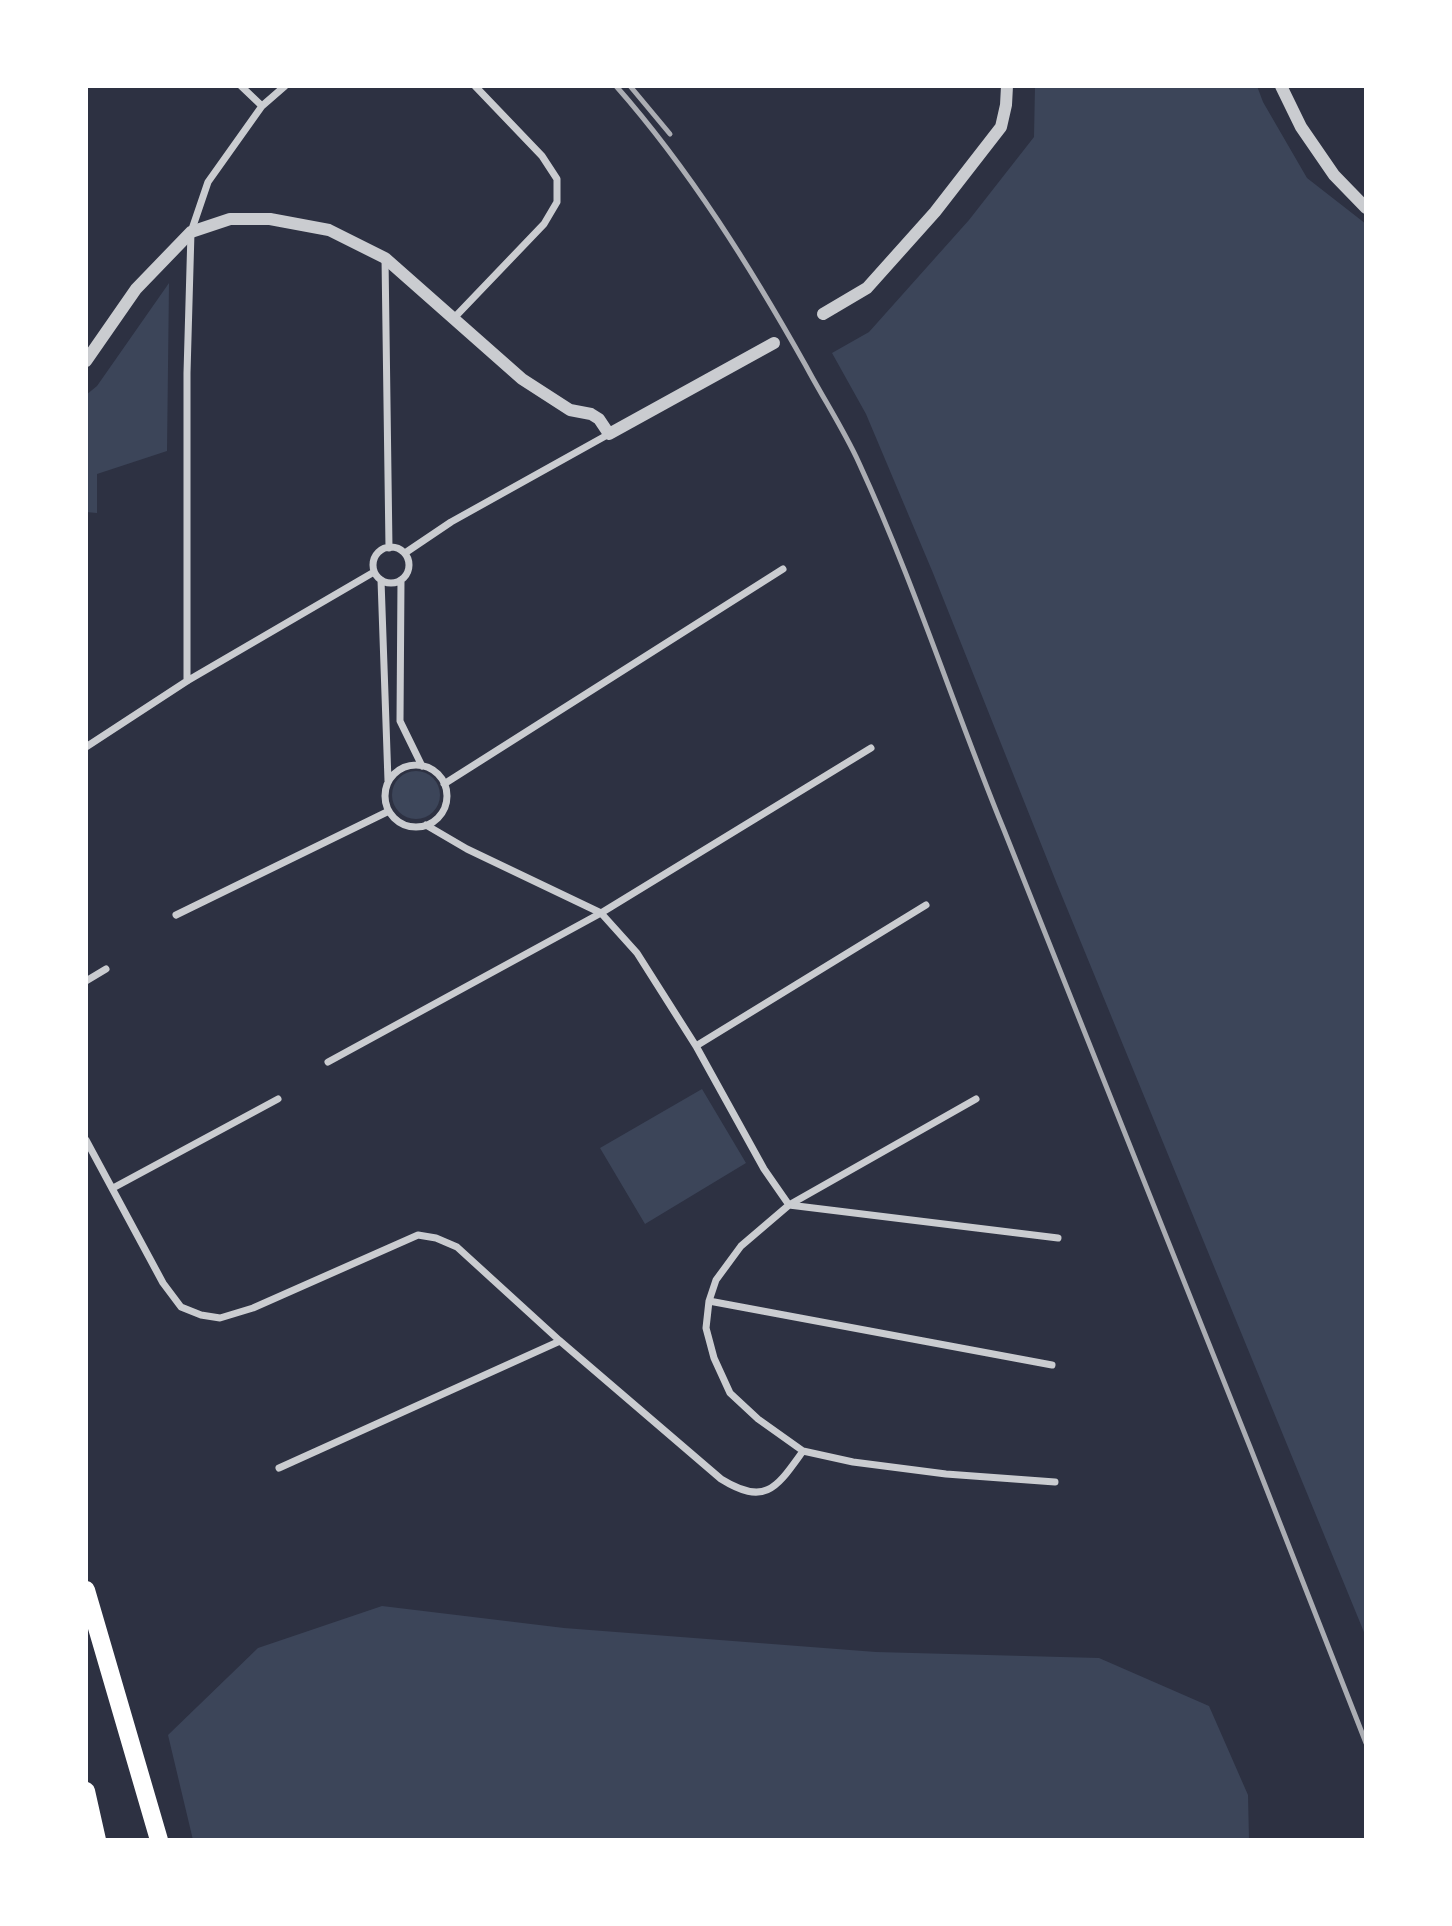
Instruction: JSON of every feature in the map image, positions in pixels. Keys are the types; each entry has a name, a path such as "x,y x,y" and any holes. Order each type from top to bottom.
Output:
{"highway":[{"path":"86,1590 159,1840"},
{"path":"86,1791 97,1840"}],"street":[{"path":"241,86 262,106"},
{"path":"187,681 187,373 191,232 208,182 262,106 285,86"},
{"path":"454,318 544,224 557,202 557,179 542,156 475,86"},
{"path":"823,314 867,288 943,202 1001,127 1007,86"},
{"path":"1280,86 1301,127 1334,175 1366,208"},
{"path":"86,361 136,289 191,232 230,219 270,219 329,230 385,258 522,379 570,410 591,414 599,419 609,434"},
{"path":"385,258 389,548"},
{"path":"401,580 381,580 374,572 373,564 377,554 389,548 405,552 451,522 774,344"},
{"path":"381,580 388,781 385,791 389,811 395,819 415,827 435,820 446,804 447,794 439,776 422,766 400,722 401,580 409,566 405,552"},
{"path":"444,784 783,569"},
{"path":"86,747 187,681 374,572"},
{"path":"328,1062 601,913 871,748"},
{"path":"388,781 403,768 422,766"},
{"path":"176,915 389,811"},
{"path":"426,825 467,849 601,913 637,953 696,1046 764,1169 789,1205 1058,1238"},
{"path":"696,1046 926,905"},
{"path":"86,981 106,969"},
{"path":"113,1188 278,1099"},
{"path":"976,1099 789,1205 729,1259 716,1280 709,1301 706,1328 714,1358 730,1393 758,1419 803,1451 853,1462 933,1472 1055,1482"},
{"path":"86,1140 163,1283 181,1307 201,1315 220,1318 253,1308 418,1235 436,1238 457,1247 721,1479 738,1489 761,1492 778,1485 803,1451"},
{"path":"709,1301 1052,1365"},
{"path":"279,1468 561,1341"}],"shaded area":[{"path":"1035,86 1257,86 1263,102 1307,178 1366,224 1366,1637 1057,884 933,573 866,414 832,353 869,332 969,220 1034,137"},
{"path":"169,283 167,451 97,474 97,513 86,512 86,395 97,386"},
{"path":"416,771 433,778 440,795 433,812 416,819 399,812 392,795 399,778"},
{"path":"702,1089 746,1163 645,1224 600,1148"},
{"path":"382,1606 564,1628 876,1652 1099,1658 1209,1706 1248,1795 1249,1840 193,1840 168,1735 258,1648"}],"railway":[{"path":"616,86 669,151 741,256 859,463 898,553 986,784 1366,1743"},
{"path":"630,86 670,134"}]}
